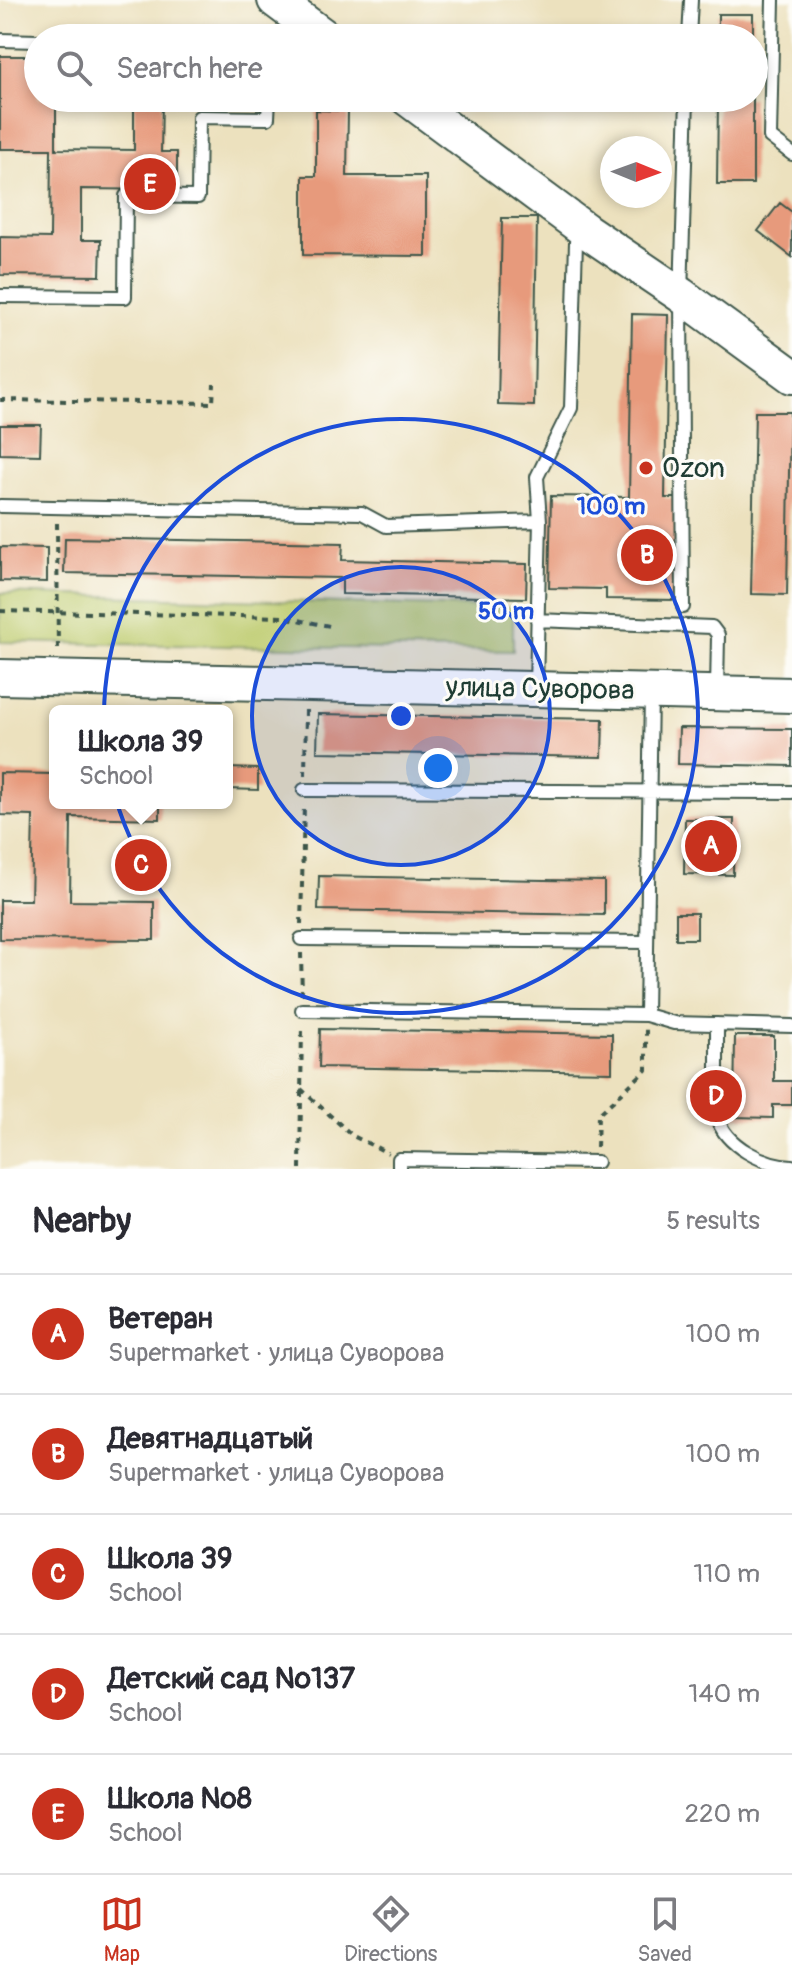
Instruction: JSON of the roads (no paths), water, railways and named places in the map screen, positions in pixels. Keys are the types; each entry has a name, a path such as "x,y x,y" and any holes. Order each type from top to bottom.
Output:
{"street":[{"path":"275,0 307,24"},
{"path":"426,112 585,230 792,376"},
{"name":"улица Суворова","path":"0,677 792,695"}],"lane":[{"path":"690,24 691,0"},
{"path":"773,0 770,137 792,154"},
{"path":"0,40 24,41"},
{"path":"0,296 125,297 126,196 198,197 199,117 268,118 268,112"},
{"path":"683,607 681,295 687,112"},
{"path":"535,689 540,521 537,477 571,408 576,242 585,230"},
{"path":"0,506 362,513 386,526 540,521"},
{"path":"537,620 712,627 718,635 717,693"},
{"path":"646,1015 651,691"},
{"path":"304,790 792,792"},
{"path":"301,939 647,942"},
{"path":"302,1010 646,1015 674,1023 792,1026"},
{"path":"717,1024 717,1117 720,1129 734,1143 752,1154 792,1166"},
{"path":"399,1164 597,1162"}],"place":[{"name":"Школа №8","path":"150,184"},
{"name":"Ozon","path":"646,468"},
{"name":"Девятнадцатый","path":"647,555"},
{"name":"Ветеран","path":"711,846"},
{"name":"Школа 39","path":"141,865"},
{"name":"Детский сад №137","path":"716,1096"}]}
